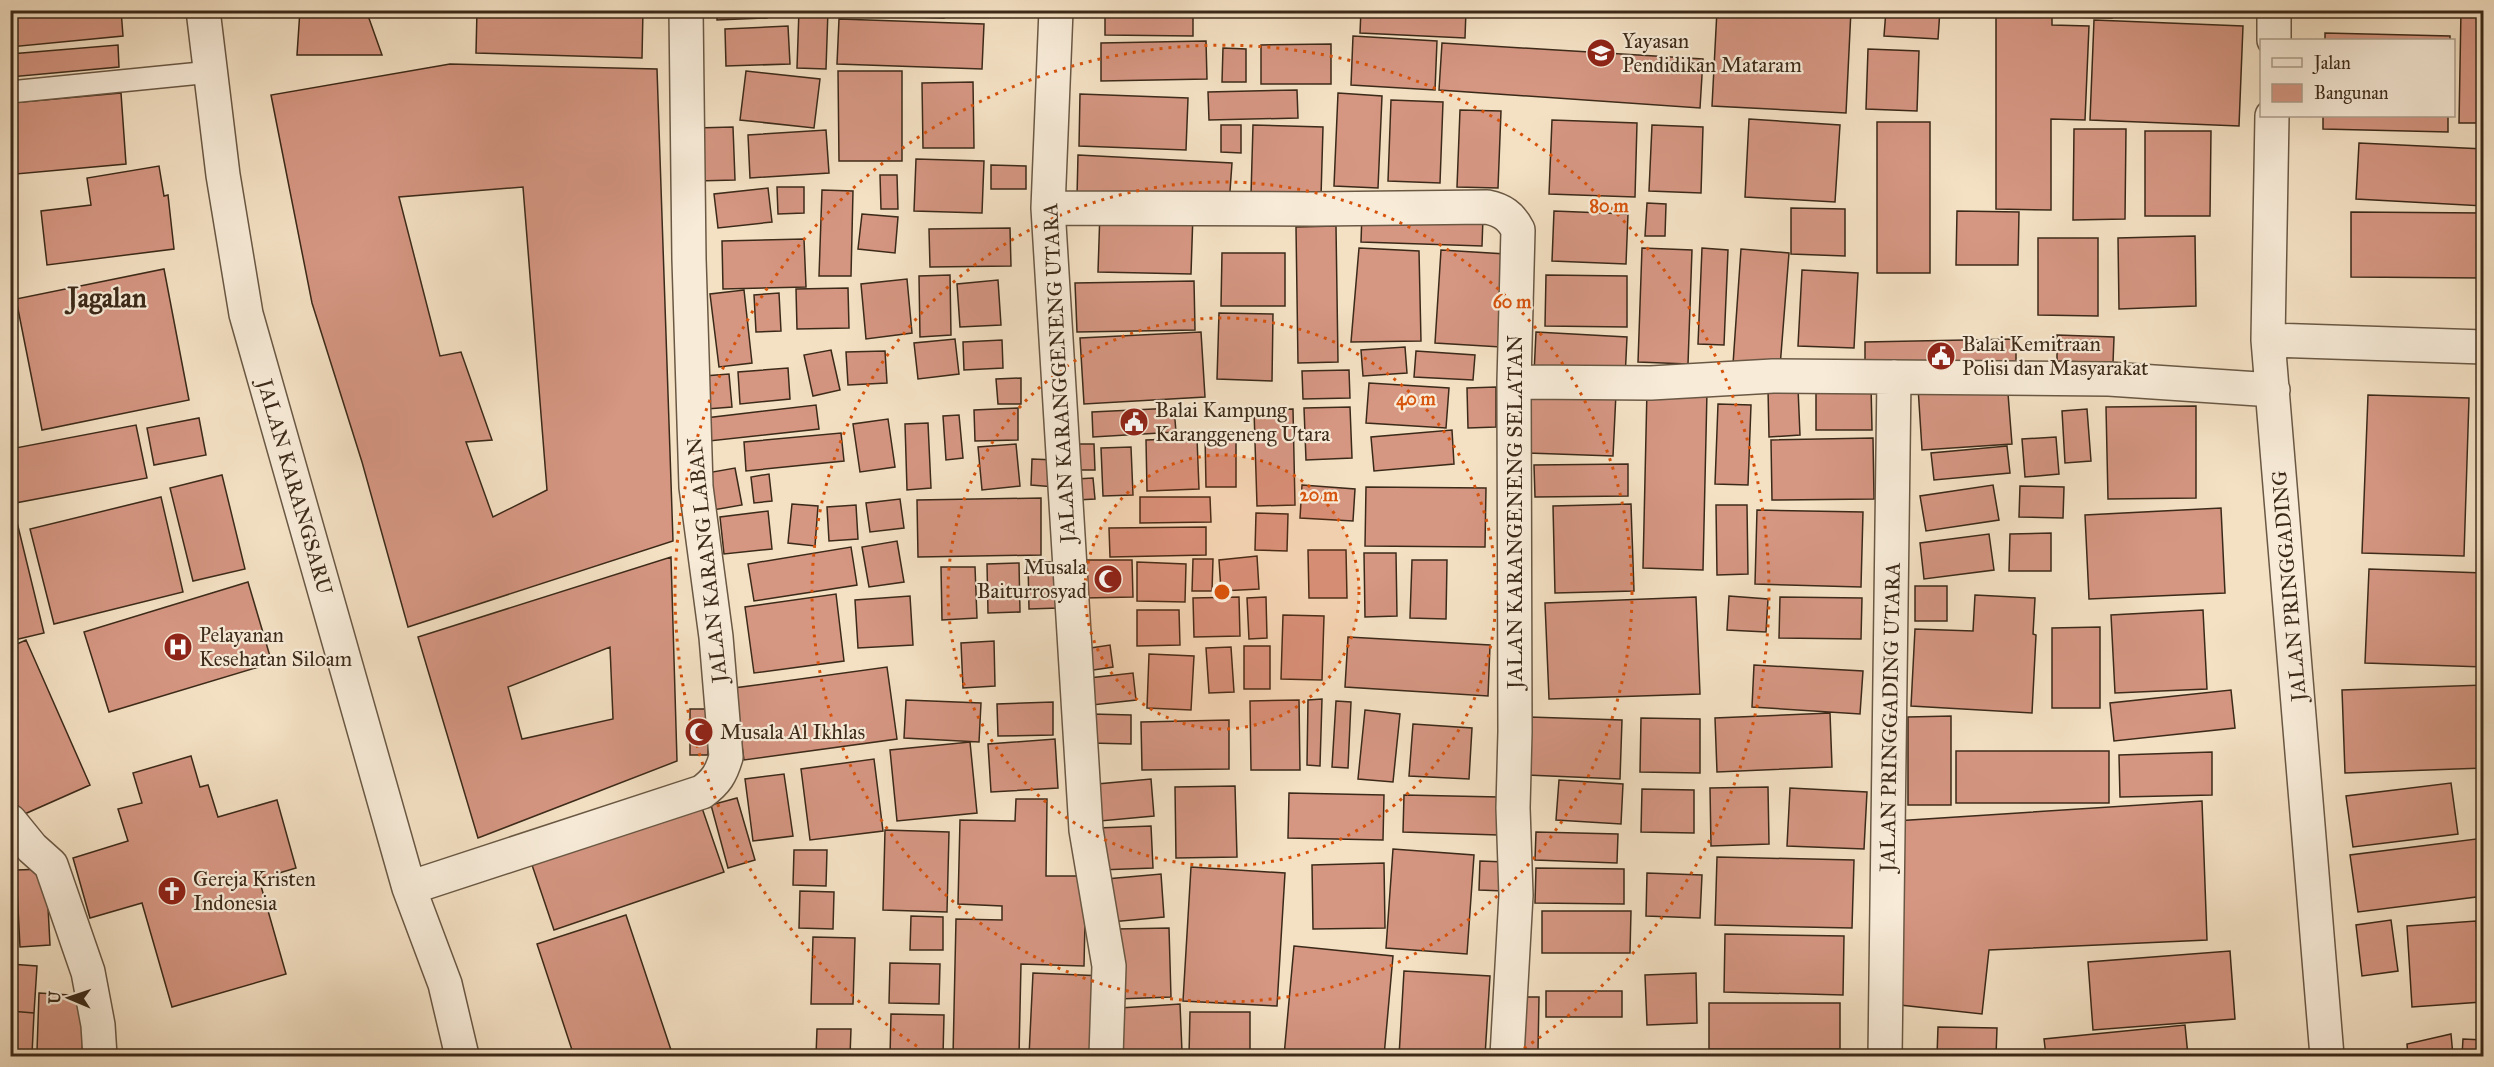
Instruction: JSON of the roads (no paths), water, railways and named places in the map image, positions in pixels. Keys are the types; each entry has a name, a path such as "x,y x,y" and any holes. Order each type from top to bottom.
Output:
{"street":[{"name":"JALAN KARANGSARU","path":"203,10 223,175 246,314 409,888 445,984 462,1056"},
{"name":"JALAN KARANG LABAN","path":"409,888 702,792 721,774 726,757 716,637 696,487 689,259 686,10"},
{"name":"JALAN KARANGGENENG UTARA","path":"1056,10 1048,208 1086,830 1109,966 1106,1056"},
{"path":"2274,10 2274,39"},
{"name":"JALAN PRINGGADING","path":"2272,117 2268,340 2327,1056"},
{"name":"JALAN KARANGENENG SELATAN","path":"1048,208 1487,207 1497,209 1512,219 1518,230 1514,382 1515,732 1513,808 1516,895 1507,1056"},
{"path":"2268,340 2484,347"},
{"path":"1514,382 1651,383 1773,375 2109,379 2273,390"},
{"name":"JALAN PRINGGADING UTARA","path":"1885,1056 1894,378"},
{"path":"10,821 32,848 51,865 88,972 98,1025 100,1056"}],"lane":[{"path":"10,92 211,72"}],"place":[{"name":"Yayasan Pendidikan Mataram","path":"1601,53"},
{"name":"Balai Kemitraan Polisi dan Masyarakat","path":"1941,356"},
{"name":"Balai Kampung Karanggeneng Utara","path":"1134,422"},
{"name":"Musala Baiturrosyad","path":"1108,579"},
{"name":"Pelayanan Kesehatan Siloam","path":"178,647"},
{"name":"Musala Al Ikhlas","path":"699,732"},
{"name":"Gereja Kristen Indonesia","path":"172,891"}],"district":[{"name":"Jagalan","path":"107,298"}]}
